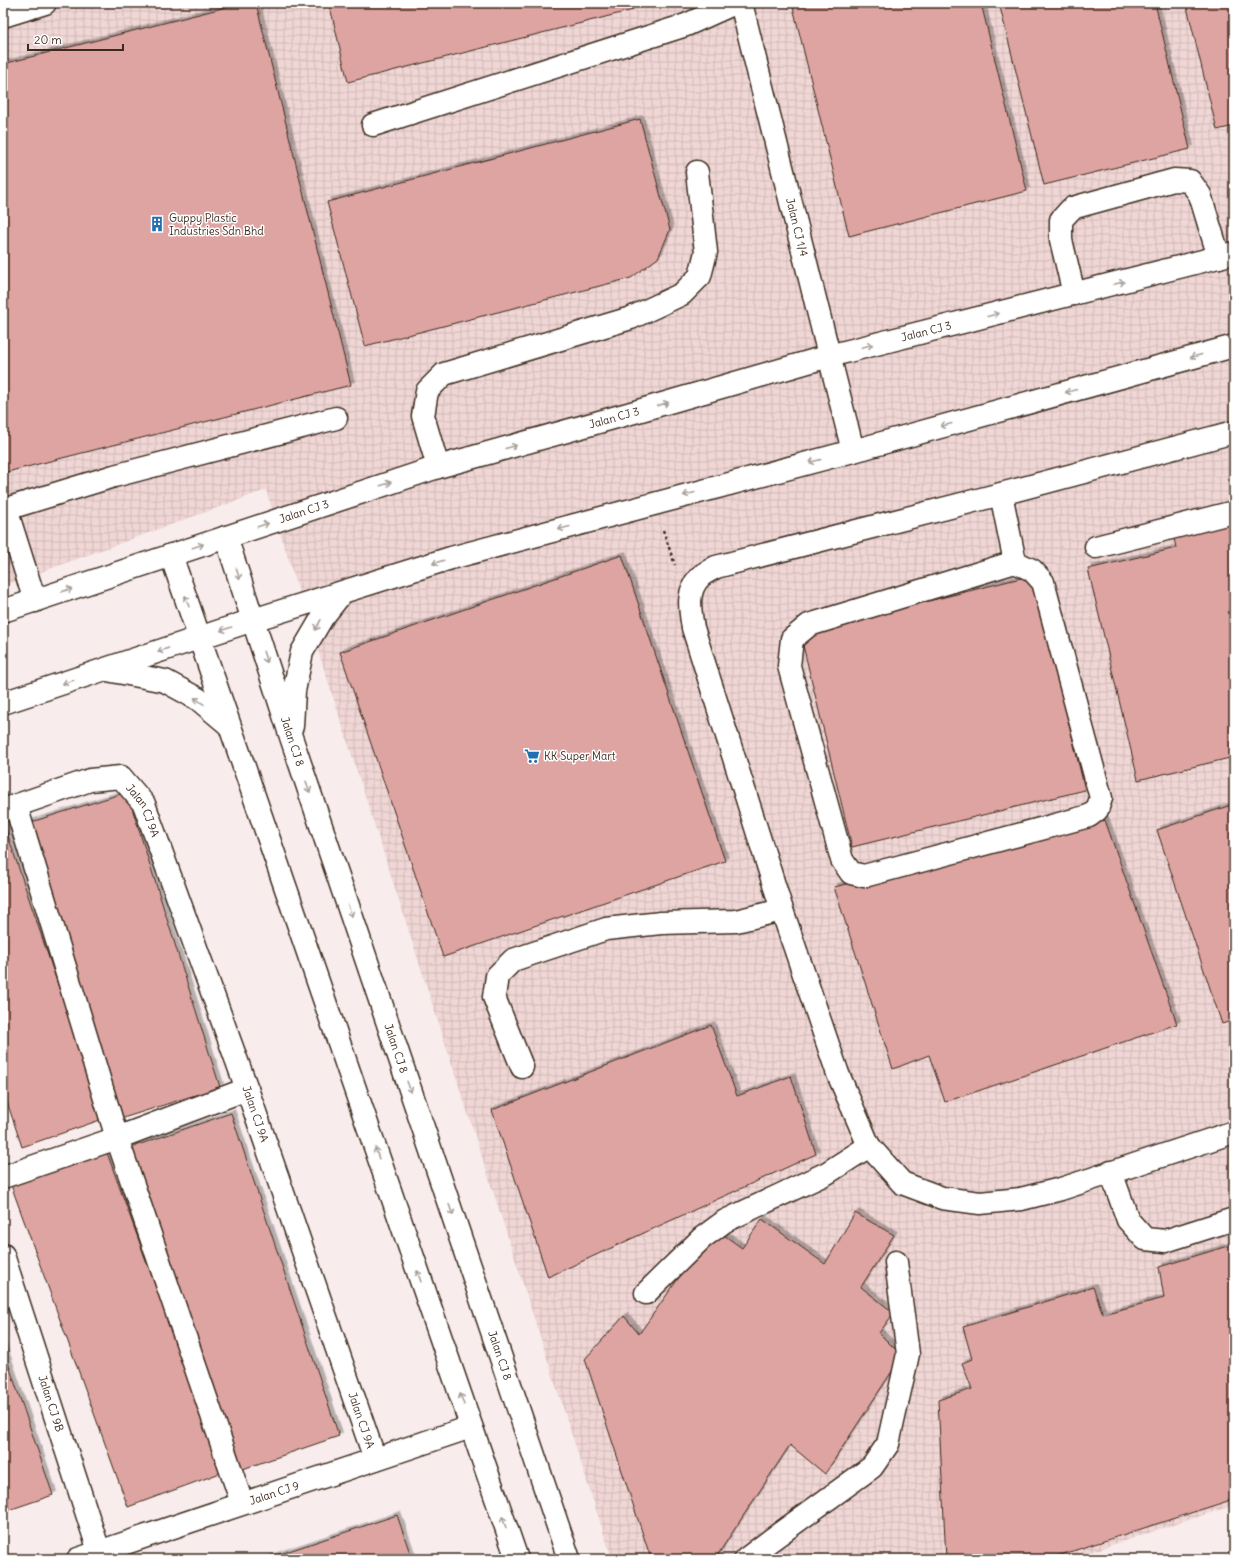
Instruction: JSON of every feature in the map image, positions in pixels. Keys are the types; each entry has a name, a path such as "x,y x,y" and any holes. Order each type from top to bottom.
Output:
{"street":[{"path":"3,16 45,3"},
{"path":"373,125 686,25 735,3"},
{"name":"Jalan CJ 1/4","path":"741,3 853,451"},
{"path":"438,467 423,416 427,391 444,374 631,318 682,294 700,276 706,252 697,172"},
{"path":"1074,294 1061,240 1061,220 1072,208 1174,180 1190,181 1200,195 1227,255"},
{"name":"Jalan CJ 3","path":"3,611 438,467 631,414 829,356 1227,255"},
{"path":"3,703 253,620 341,594 451,558 853,451 1234,346"},
{"path":"35,601 4,509 114,476 336,418"},
{"path":"1234,432 1001,494 716,567 700,577 691,591 689,607 693,628 782,910 838,1074 869,1146 902,1182 942,1198 980,1203 1021,1199 1061,1189 1234,1132"},
{"path":"1001,494 1015,562"},
{"path":"1096,547 1234,512"},
{"name":"Jalan CJ 8","path":"226,537 291,737 569,1559"},
{"path":"171,555 517,1559"},
{"path":"1015,562 1032,570 1042,582 1101,798 1097,810 1089,816 864,876 851,873 842,860 789,666 792,639 809,625 1015,562"},
{"path":"291,737 294,691 302,652 322,618 341,594"},
{"path":"105,670 165,681 198,699 229,725"},
{"name":"Jalan CJ 9A","path":"10,808 90,780 121,777 144,804 247,1089 375,1459"},
{"path":"10,808 117,1138 242,1503"},
{"path":"522,1067 494,997 497,976 513,960 606,929 661,923 736,921 782,910"},
{"path":"3,1177 117,1138 247,1089"},
{"path":"646,1293 702,1238 725,1222 827,1173 869,1146"},
{"path":"1111,1172 1128,1220 1145,1239 1165,1241 1234,1219"},
{"name":"Jalan CJ 9B","path":"3,1255 99,1551"},
{"path":"746,1559 872,1467 888,1444 908,1354 896,1262"},
{"name":"Jalan CJ 9","path":"78,1559 471,1427"}],"path":[{"path":"654,504 677,571 691,591"}],"shaded area":[{"path":"3,3 1234,3 1234,1505 1069,1559 612,1559 266,490 3,586"}],"building":[{"name":"Guppy Plastic Industries Sdn Bhd","path":"242,3 256,3 351,385 3,473 3,64"},
{"path":"329,3 631,3 633,10 348,82"},
{"path":"792,3 981,3 1027,191 849,236"},
{"path":"999,3 1155,3 1190,149 1044,185"},
{"path":"1186,3 1234,3 1234,126 1217,130"},
{"path":"640,119 670,230 658,258 631,278 365,346 327,202"},
{"path":"1234,520 1234,757 1138,780 1088,569 1176,548 1173,534"},
{"name":"KK Super Mart","path":"622,555 725,861 443,957 340,652"},
{"path":"1033,575 1085,790 852,847 800,633"},
{"path":"127,792 220,1087 117,1120 25,824"},
{"path":"1234,804 1234,1020 1222,1024 1157,830"},
{"path":"1105,820 1177,1024 945,1102 929,1055 893,1069 834,887"},
{"path":"3,827 5,827 103,1119 22,1147 3,1090"},
{"path":"711,1025 737,1096 791,1076 816,1154 548,1277 492,1110"},
{"path":"231,1113 339,1436 237,1471 129,1148"},
{"path":"106,1150 223,1472 128,1507 11,1185"},
{"path":"855,1213 894,1235 861,1287 894,1313 879,1333 902,1356 825,1474 790,1445 715,1559 651,1559 585,1359 624,1316 639,1334 714,1228 742,1248 762,1219 825,1264"},
{"path":"1234,1244 1234,1499 1048,1559 946,1559 938,1400 972,1389 962,1363 972,1359 963,1327 1093,1287 1103,1314 1164,1298 1159,1267"},
{"path":"3,1348 53,1495 3,1512"},
{"path":"397,1515 412,1559 265,1559"}],"place":[{"name":"Guppy Plastic Industries Sdn Bhd","path":"157,224"},
{"name":"KK Super Mart","path":"532,756"}]}
